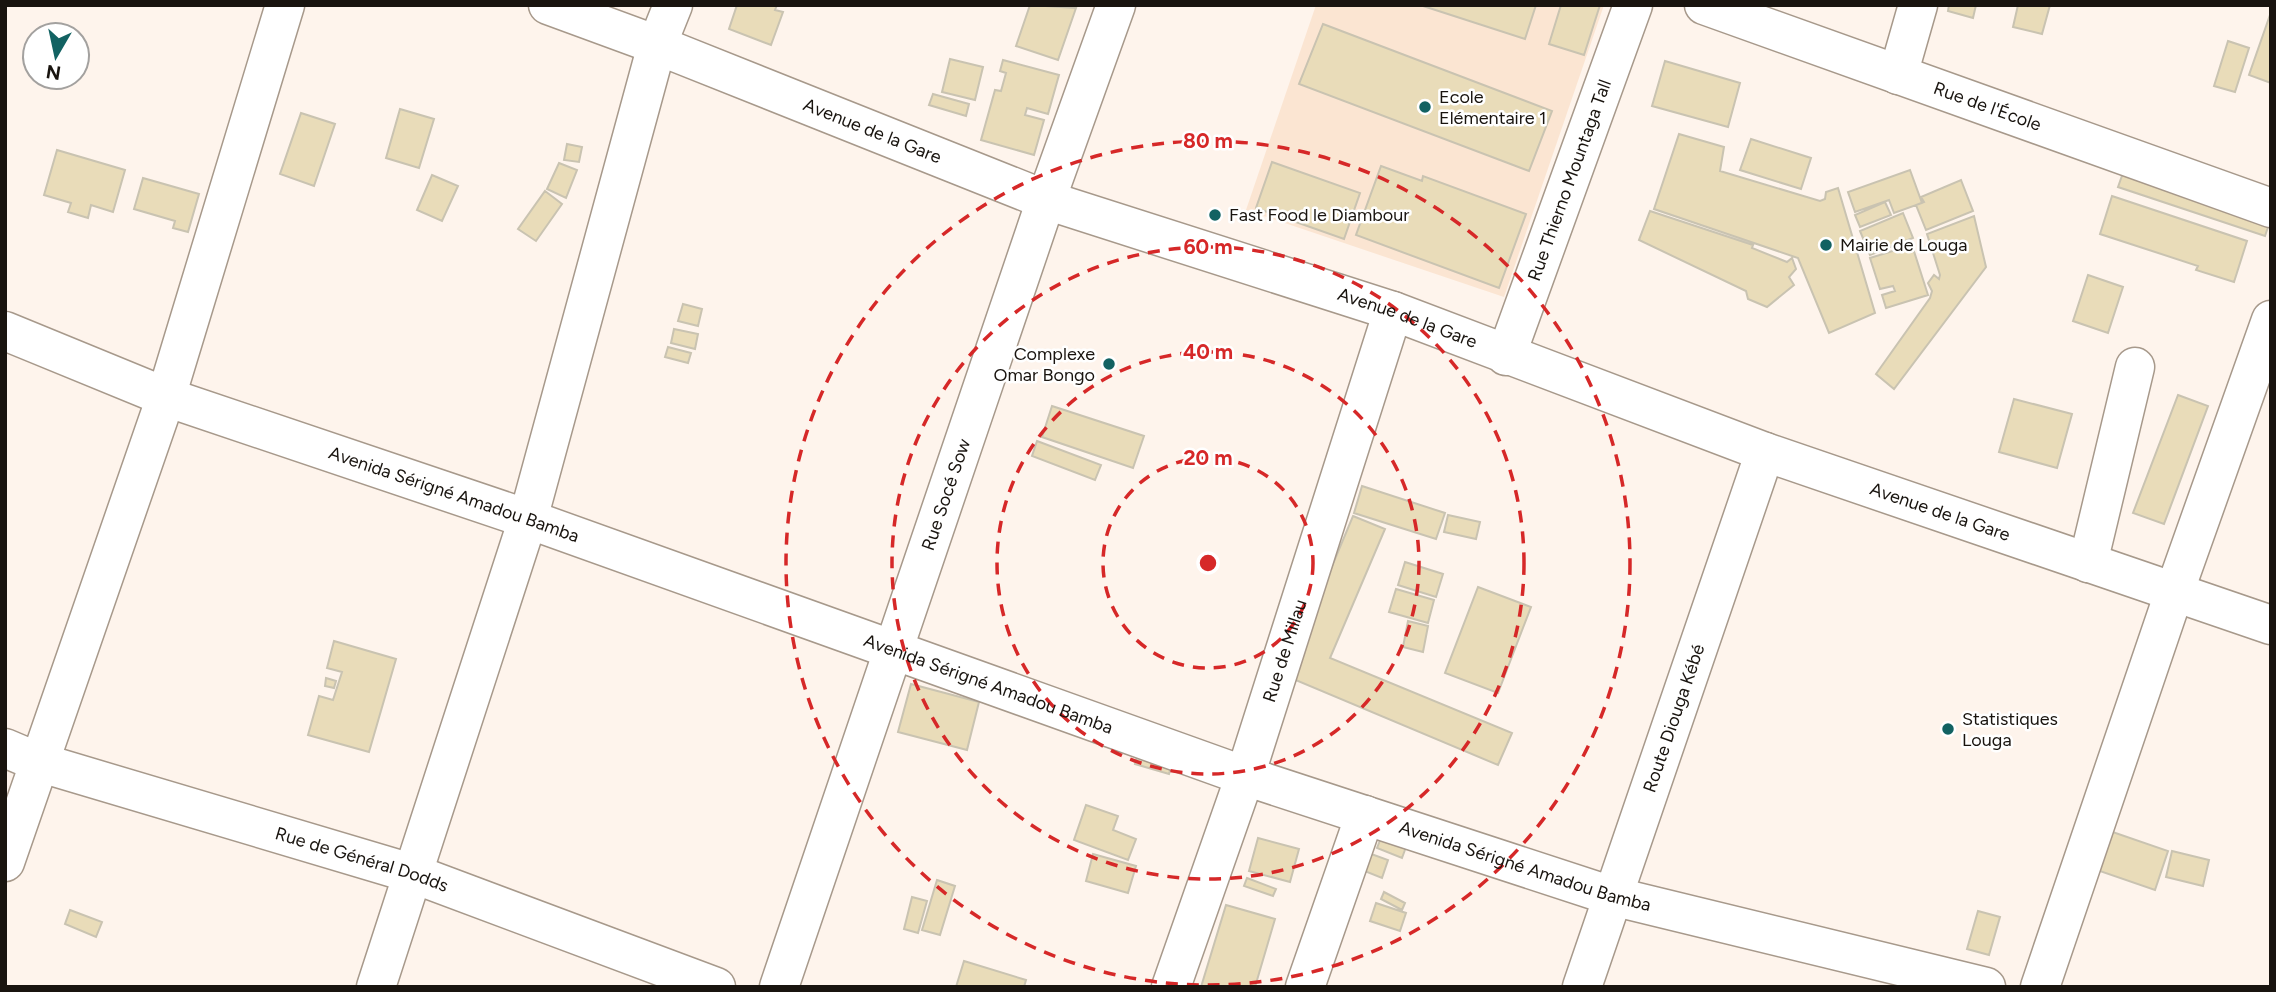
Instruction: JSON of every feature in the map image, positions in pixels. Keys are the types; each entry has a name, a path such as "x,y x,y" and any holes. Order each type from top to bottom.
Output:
{"street":[{"path":"5,862 22,755 166,397 285,5"},
{"name":"Avenue de la Gare","path":"548,5 657,45 1046,200 1394,311 1506,356 1765,452 2271,625"},
{"path":"376,987 528,519 657,45 673,5"},
{"name":"Rue Socé Sow","path":"779,987 1046,200 1116,5"},
{"name":"Rue Thierno Mountaga Tall","path":"1506,356 1633,5"},
{"name":"Rue de l'École","path":"1704,5 2271,208"},
{"path":"1898,75 1918,5"},
{"name":"Rue de Millau","path":"1171,987 1245,776 1394,311"},
{"path":"2040,987 2174,593 2271,320"},
{"name":"Avenida Sérigné Amadou Bamba","path":"5,331 166,397 528,519 894,647 1245,776 1612,896 1986,987"},
{"path":"2088,563 2135,367"},
{"name":"Route Diouga Kébé","path":"1582,987 1765,452"},
{"name":"Rue de Général Dodds","path":"22,755 414,874 716,987"},
{"path":"1305,987 1365,815"}],"shaded area":[{"name":"Ecole Elémentaire 1","path":"1316,5 1604,5 1504,297 1246,210"}],"building":[{"path":"737,5 777,5 775,10 783,12 771,45 729,29"},
{"path":"1030,5 1076,8 1058,60 1016,46"},
{"path":"1420,5 1536,5 1525,39"},
{"path":"1561,5 1600,5 1584,55 1549,44"},
{"path":"1949,5 1976,5 1973,18 1948,11"},
{"path":"2018,5 2050,5 2042,34 2013,27"},
{"path":"2271,12 2271,83 2249,75"},
{"path":"1323,24 1552,111 1529,171 1299,84"},
{"path":"2228,41 2249,48 2235,92 2214,86"},
{"path":"950,59 983,67 975,100 942,92"},
{"path":"1003,60 1059,75 1048,114 1027,108 1025,115 1044,120 1034,155 981,140 995,90 1001,91 1006,73 1000,71"},
{"path":"1665,61 1740,83 1728,127 1652,106"},
{"path":"933,94 969,104 966,116 929,105"},
{"path":"400,109 434,119 419,168 386,158"},
{"path":"301,113 335,124 314,186 280,174"},
{"path":"1679,134 1724,147 1720,171 1820,201 1825,199 1826,192 1838,188 1875,313 1829,333 1798,258 1654,209"},
{"path":"1751,139 1811,158 1801,189 1740,170"},
{"path":"567,144 582,147 579,162 564,160"},
{"path":"57,150 125,170 113,212 91,205 88,218 68,212 71,203 44,195"},
{"path":"1272,162 1360,193 1344,239 1256,208"},
{"path":"559,163 577,170 566,198 547,189"},
{"path":"1381,166 1422,181 1423,176 1526,214 1499,288 1356,235"},
{"path":"1910,170 1922,203 1894,213 1889,200 1855,212 1848,192"},
{"path":"2124,170 2271,218 2265,236 2118,187"},
{"path":"432,175 458,186 442,221 417,210"},
{"path":"143,178 199,194 188,232 173,228 175,221 134,209"},
{"path":"1961,180 1973,211 1926,230 1916,205 1924,202 1921,197"},
{"path":"545,191 562,204 536,241 518,229"},
{"path":"2112,196 2247,241 2234,282 2196,270 2198,266 2100,234"},
{"path":"1885,202 1891,215 1860,227 1855,215"},
{"path":"1650,211 1753,245 1752,248 1787,262 1792,258 1796,269 1789,277 1794,285 1767,307 1748,299 1746,291 1639,240"},
{"path":"1903,213 1913,238 1870,255 1860,231"},
{"path":"1974,216 1986,267 1894,389 1876,374 1930,298 1932,291 1928,283 1934,275 1939,279 1940,275 1927,234"},
{"path":"1912,245 1928,295 1886,308 1882,295 1895,291 1893,286 1880,289 1870,258"},
{"path":"2088,275 2123,287 2108,333 2073,321"},
{"path":"683,304 702,309 698,326 678,321"},
{"path":"674,329 698,334 695,349 671,343"},
{"path":"668,347 691,353 688,363 665,357"},
{"path":"2178,395 2208,406 2164,524 2133,513"},
{"path":"2014,399 2072,414 2057,468 1999,452"},
{"path":"1052,406 1144,436 1133,468 1042,437"},
{"path":"1037,441 1101,465 1095,480 1032,456"},
{"path":"1362,486 1445,513 1436,539 1354,513"},
{"path":"1448,515 1480,522 1476,539 1444,532"},
{"path":"1353,516 1385,529 1330,658 1512,733 1498,765 1286,676"},
{"path":"1405,562 1443,574 1436,597 1398,585"},
{"path":"1478,587 1531,607 1498,693 1445,673"},
{"path":"1396,589 1434,600 1428,623 1389,612"},
{"path":"1408,621 1428,626 1423,652 1403,647"},
{"path":"334,641 396,659 369,752 308,735 319,696 333,700 342,672 327,668"},
{"path":"326,678 336,681 334,688 325,686"},
{"path":"911,684 979,702 967,750 898,732"},
{"path":"1140,747 1174,757 1169,774 1135,764"},
{"path":"1086,805 1118,816 1113,830 1136,839 1128,860 1074,840"},
{"path":"1385,828 1410,836 1402,858 1377,848"},
{"path":"2101,828 2168,851 2155,890 2088,867"},
{"path":"1258,838 1299,849 1290,882 1249,871"},
{"path":"1363,851 1388,860 1382,878 1357,868"},
{"path":"2172,851 2209,860 2203,886 2166,877"},
{"path":"1093,854 1136,866 1128,893 1086,881"},
{"path":"1247,878 1276,889 1273,896 1244,886"},
{"path":"937,880 955,886 940,935 922,930"},
{"path":"1384,892 1405,903 1402,910 1381,899"},
{"path":"912,897 927,901 918,933 904,929"},
{"path":"1376,903 1406,913 1400,931 1370,921"},
{"path":"1226,905 1275,919 1255,987 1201,987"},
{"path":"70,910 102,922 96,937 65,924"},
{"path":"1978,911 2000,917 1989,955 1967,949"},
{"path":"964,961 1026,980 1024,987 956,987"}],"place":[{"name":"Ecole Elémentaire 1","path":"1425,107"},
{"name":"Fast Food le Diambour","path":"1215,215"},
{"name":"Mairie de Louga","path":"1826,245"},
{"name":"Complexe Omar Bongo","path":"1109,364"},
{"name":"Statistiques Louga","path":"1948,729"}]}
